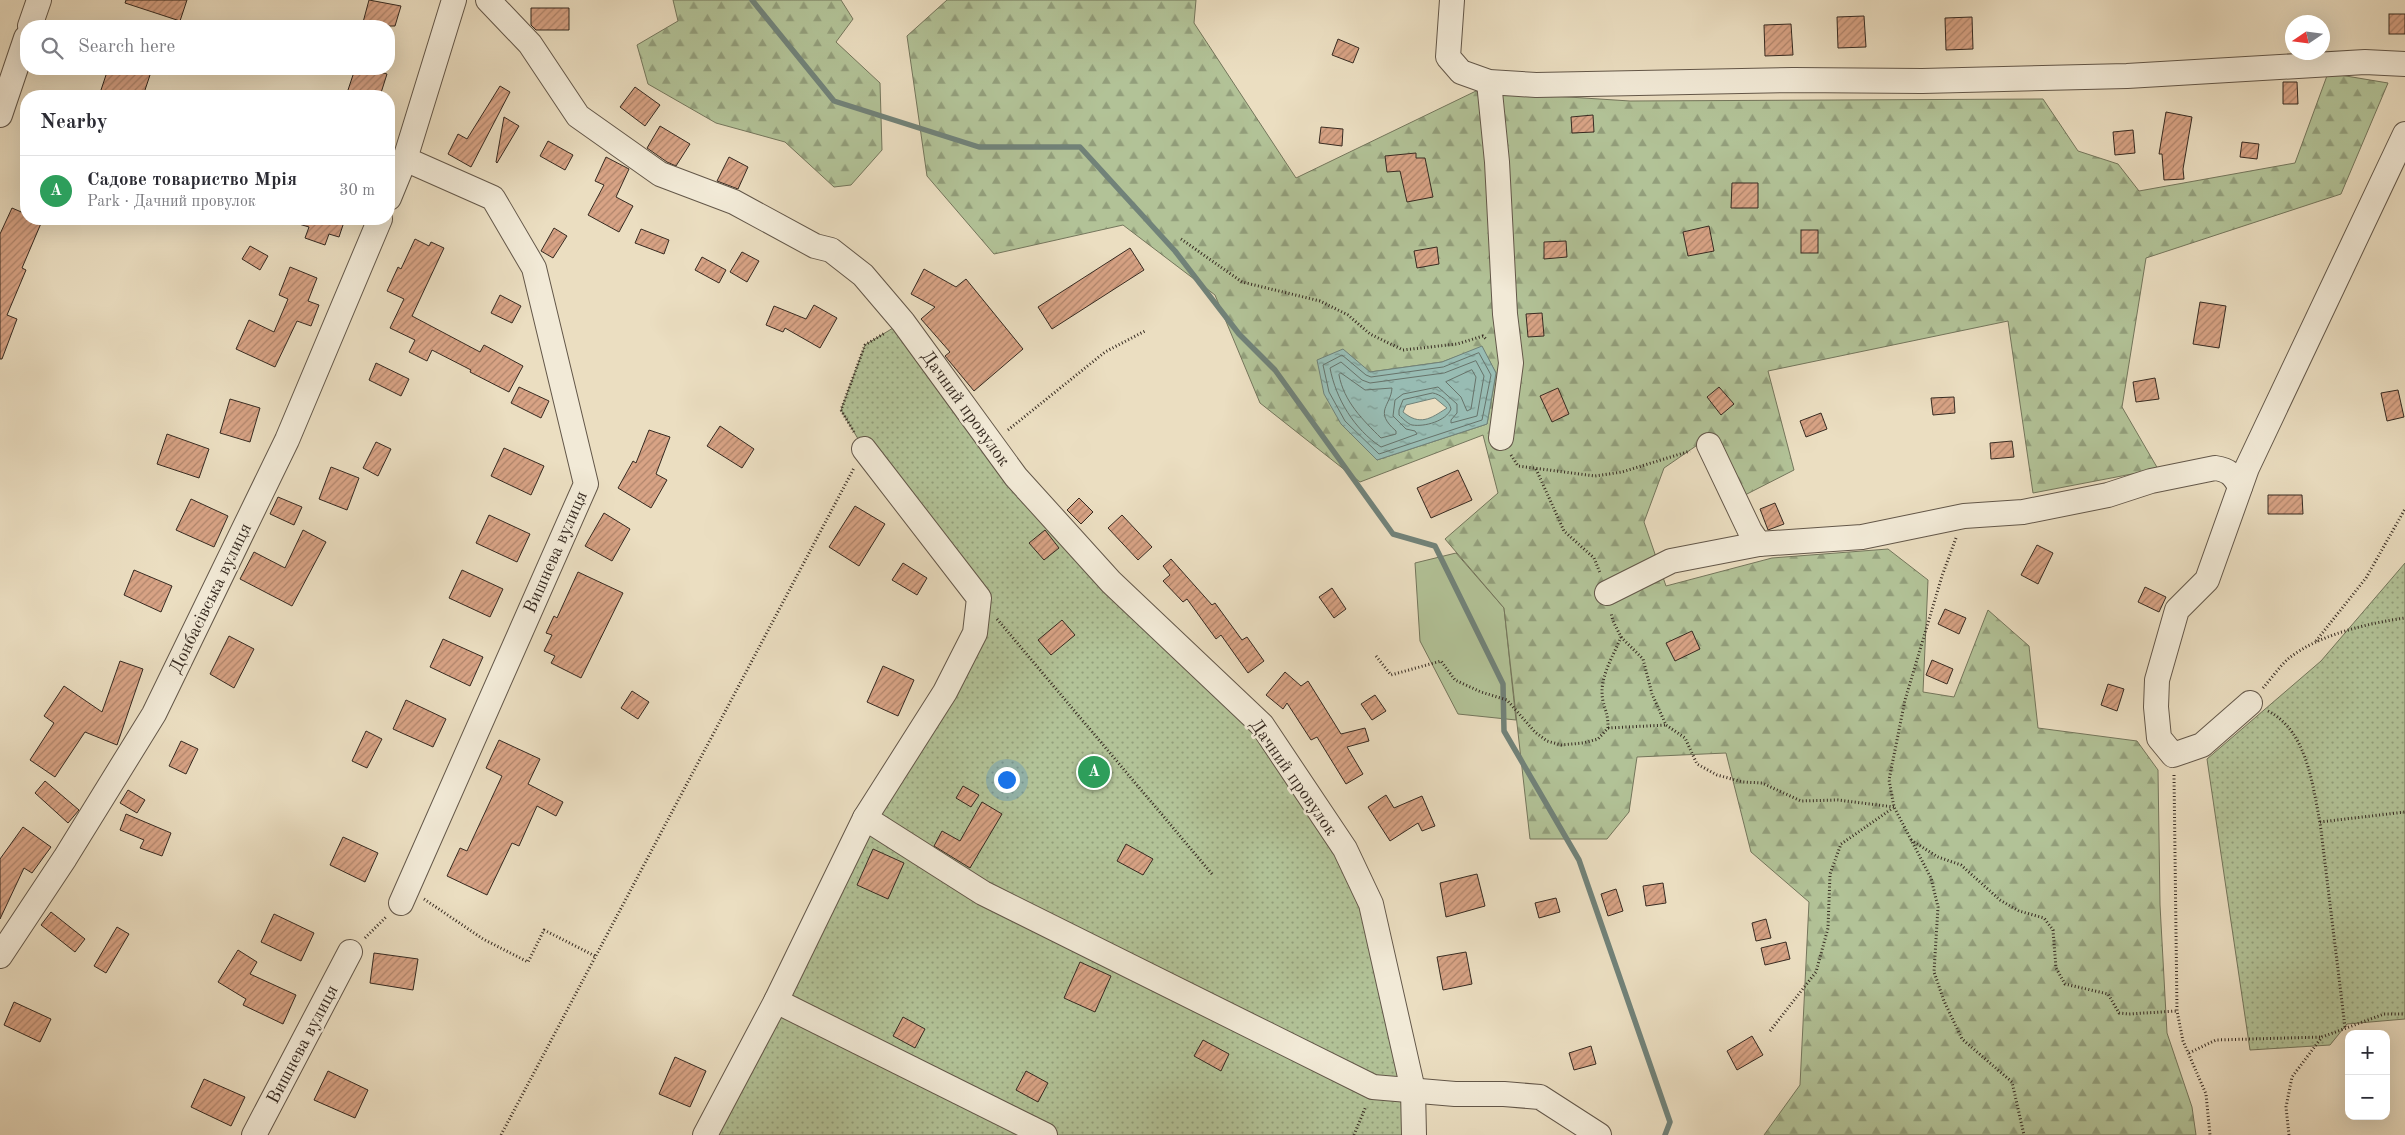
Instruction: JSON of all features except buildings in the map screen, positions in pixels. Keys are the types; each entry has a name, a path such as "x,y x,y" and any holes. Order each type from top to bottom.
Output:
{"street":[{"path":"32,20 39,0"},
{"path":"395,184 405,160 454,0"},
{"name":"Дачний провулок","path":"488,0 530,44 578,116 660,174 734,202 815,246 831,250 863,275 903,322 1016,477 1111,582 1262,725 1345,849 1371,904 1413,1090"},
{"path":"1452,0 1448,57 1461,72 1489,82 1536,84 1793,80 1922,81 2127,76 2365,62 2405,64"},
{"path":"0,115 20,56"},
{"path":"1489,82 1498,162 1504,314 1511,363 1501,438"},
{"path":"2250,702 2202,745 2173,754 2159,738 2156,707 2157,680 2178,610 2207,580 2247,468 2405,134"},
{"name":"Вишнева вулиця","path":"404,895 586,484 534,268 493,198 405,160"},
{"name":"Донбасівська вулиця","path":"0,956 65,858 154,714 287,440 377,225"},
{"path":"1709,445 1750,531 1759,544"},
{"path":"704,1135 776,1001 866,818 949,684 975,633 979,598 864,449"},
{"path":"1607,593 1671,561 1759,544 1862,537 1964,516 2023,512 2108,495 2151,481 2215,468 2226,469 2235,476 2240,487"},
{"path":"866,818 983,893 1373,1087 1455,1094 1504,1094 1540,1097 1599,1135"},
{"name":"Вишнева вулиця","path":"254,1135 350,952"},
{"path":"776,1001 1045,1135"},
{"path":"1413,1090 1414,1135"},
{"path":"1413,1090 1418,1135"}],"path":[{"path":"1182,238 1242,282 1320,301 1348,315 1370,334 1403,350 1457,344 1483,336 1511,363"},
{"path":"500,1135 864,449 841,410 865,344 903,322"},
{"path":"992,443 1105,352 1145,331"},
{"path":"1518,466 1595,476 1622,472 1709,445"},
{"path":"1536,469 1564,531 1594,558 1607,593 1613,621 1621,637 1643,660 1652,694 1666,725 1685,738 1697,764 1717,775 1743,782 1762,783 1801,801 1838,800 1894,807"},
{"path":"2315,641 2366,578 2405,509"},
{"path":"1964,516 1942,576 1905,700 1889,780 1894,807 1930,878 1938,907 1934,972 1944,1002 1962,1039 2012,1082 2024,1135"},
{"path":"979,598 1212,874"},
{"path":"2345,1027 2320,822 2310,775 2298,739 2280,717 2250,702 2288,659 2315,641 2383,621 2405,618"},
{"path":"1376,656 1391,675 1441,661 1454,680 1507,700 1535,732 1547,742 1561,745 1583,744 1598,739 1608,728 1608,713 1603,701 1604,675 1621,637"},
{"path":"1608,728 1666,725"},
{"path":"2173,754 2177,1012 2183,1041 2206,1094 2210,1135"},
{"path":"1770,1030 1816,972 1828,928 1830,874 1841,844 1894,807"},
{"path":"2320,822 2405,812"},
{"path":"1910,839 1938,858 1962,866 2000,900 2019,911 2044,918 2053,930 2056,968 2066,984 2108,994 2119,1013 2177,1012"},
{"path":"350,952 404,895 528,962 544,930 595,956"},
{"path":"2188,1053 2216,1040 2322,1037 2384,1014 2405,1014"},
{"path":"2289,1135 2286,1107 2292,1077 2322,1037"},
{"path":"1354,1135 1373,1087"}],"green space":[{"path":"673,0 841,0 853,19 836,42 880,83 882,150 851,185 834,187 785,142 716,123 648,84 637,45 678,21"},
{"path":"947,0 1196,0 1194,23 1296,178 1476,91 1630,101 2043,99 2078,151 2118,164 2139,191 2295,163 2328,73 2388,83 2341,194 2146,258 2122,407 2158,469 2033,493 2008,321 1768,371 1794,470 1745,495 1740,481 1709,437 1664,468 1644,522 1666,586 1772,558 1888,549 1928,580 1923,692 1954,697 1988,610 2029,646 2038,728 2137,741 2158,770 2160,905 2167,1033 2192,1107 2196,1135 1764,1135 1800,1085 1809,902 1751,852 1726,753 1637,757 1629,812 1607,839 1530,839 1504,608 1445,539 1498,493 1483,435 1360,482 1260,403 1215,295 1123,225 994,254 927,176 907,36","holes":["1482,347 1496,373 1487,424 1377,460 1370,372 1442,362"]},
{"path":"903,322 992,443 1262,725 1371,904 1414,1135 705,1135 945,692 979,598 864,449 841,410 865,345"},
{"path":"1456,553 1504,608 1516,720 1458,714 1420,641 1415,563"},
{"path":"2405,563 2405,1019 2347,1024 2330,1045 2250,1050 2207,759 2321,661"}],"water":[{"path":"1482,346 1496,373 1487,424 1377,460 1341,424 1324,394 1317,360 1343,349 1370,372 1442,362","holes":["1435,398 1447,408 1430,418 1420,420 1403,412 1406,405"]}],"waterway":[{"path":"752,0 834,101 979,147 1080,147 1175,251 1239,334 1275,370 1393,534 1435,546 1503,684 1504,731 1579,860 1670,1122 1665,1135"}],"place":[{"name":"Садове товариство Мрія","path":"1094,772"}]}
